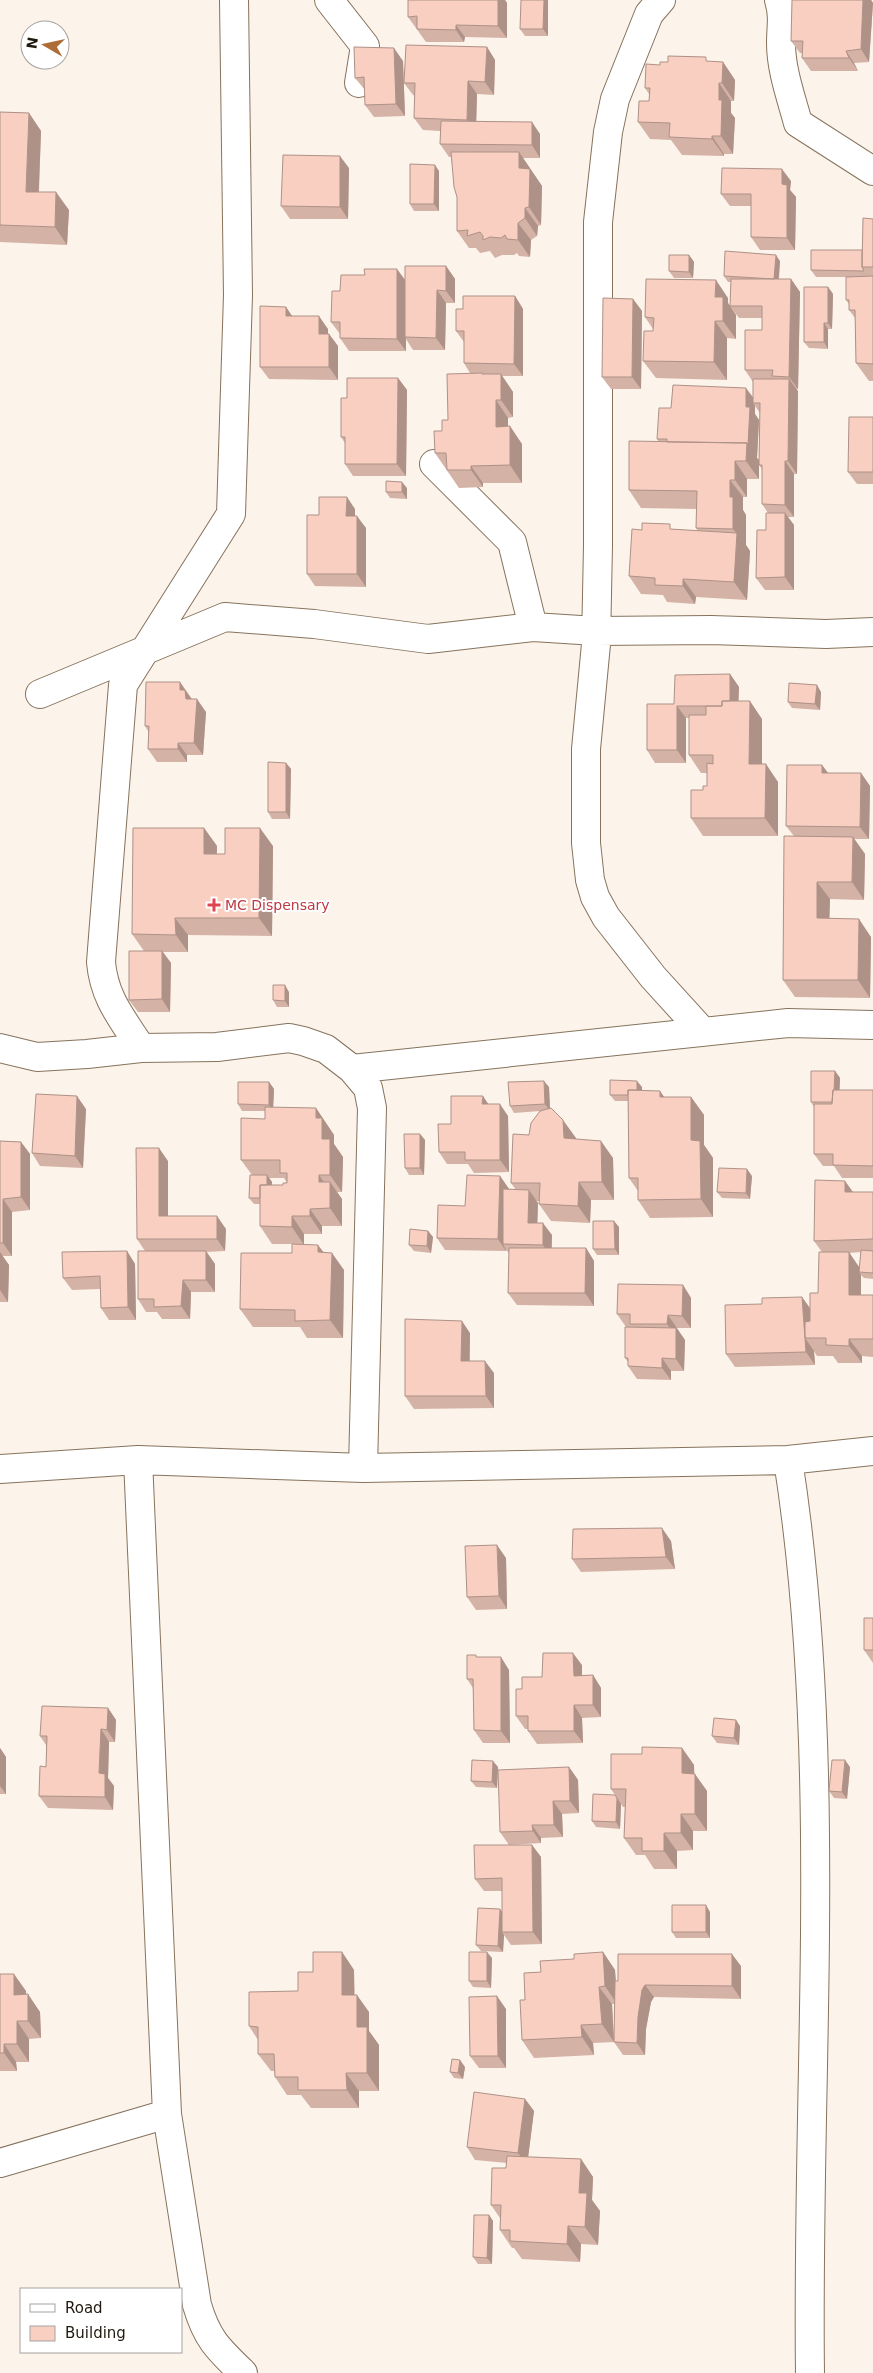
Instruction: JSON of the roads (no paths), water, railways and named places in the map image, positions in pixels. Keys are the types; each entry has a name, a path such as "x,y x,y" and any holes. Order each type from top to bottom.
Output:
{"street":[{"path":"141,1048 107,994 102,978 101,962 123,685 230,514 238,294 234,0"},
{"path":"329,0 365,46 359,83"},
{"path":"677,0 650,5 621,81 612,110 598,222 596,631 586,749 586,843 590,880 595,897 619,934 653,977 703,1032"},
{"path":"779,0 783,16 781,43 784,74 798,124 873,171"},
{"path":"434,464 512,542 533,627"},
{"path":"40,694 225,617 314,624 428,640 533,627 596,631 711,630 826,634 873,632"},
{"path":"352,1069 788,1023 873,1025"},
{"path":"0,1048 38,1057 141,1048 217,1047 288,1038 326,1049 352,1069 368,1088 372,1108 363,1468"},
{"path":"0,1468 138,1460 363,1468 788,1460 873,1451"},
{"path":"138,1460 167,2114 197,2305 207,2333 214,2344 244,2373"},
{"path":"788,1460 798,1523 807,1612 813,1738 815,1900 810,2373"},
{"path":"0,2163 167,2114"}],"place":[{"name":"MC Dispensary","path":"214,905"}]}
